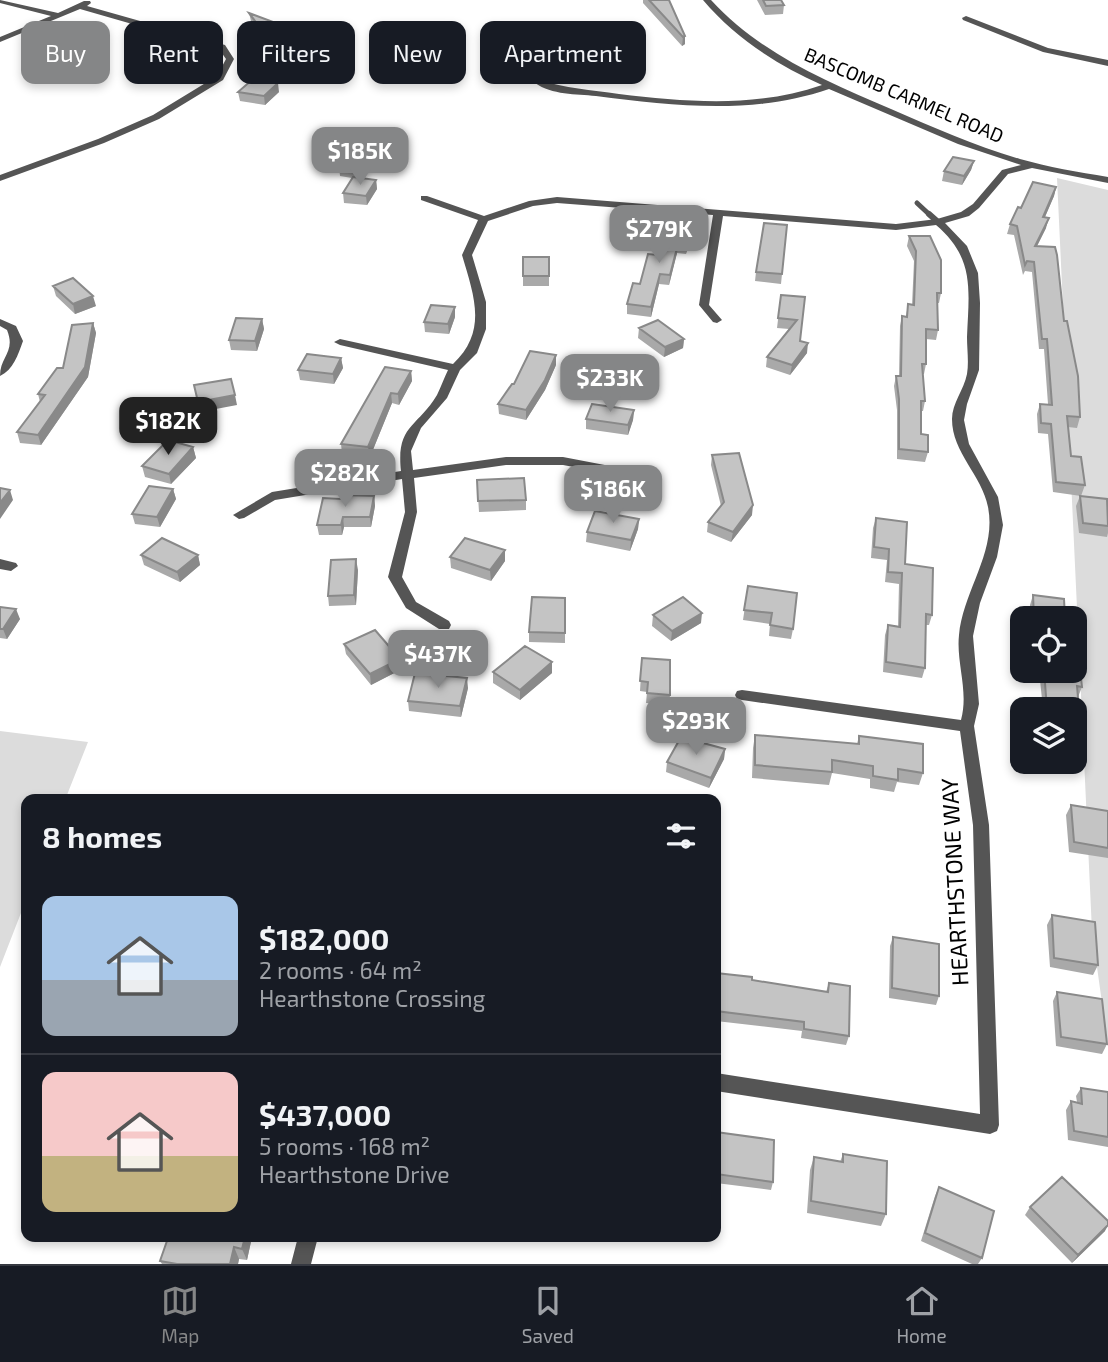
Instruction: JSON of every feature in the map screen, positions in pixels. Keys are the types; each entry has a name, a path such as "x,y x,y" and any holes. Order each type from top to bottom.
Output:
{"street":[{"path":"0,40 94,0"},
{"name":"BASCOMB CARMEL ROAD","path":"707,0 741,34 791,65 831,85 971,146 1032,165 1108,180"},
{"path":"0,1 58,15"},
{"path":"0,178 102,141 156,117 220,78 230,59 222,47 79,6"},
{"path":"966,18 1046,50 1108,63"},
{"path":"542,84 555,89 732,103 787,99 831,85"},
{"path":"424,198 484,219 531,203 557,200 719,212 864,227 896,227 938,222 965,214 976,206 1005,172 1032,165"},
{"path":"717,320 704,305 719,212"},
{"path":"444,625 411,605 395,577 411,512 405,451 415,426 441,398 455,368 471,353 480,329 481,302 467,255 484,219"},
{"name":"HEARTHSTONE WAY","path":"721,1083 990,1125 981,825 967,726 973,711 966,637 975,594 986,573 997,540 996,517 995,506 962,443 958,421 961,401 971,379 975,289 973,268 952,232 938,222"},
{"path":"0,322 12,328 17,341 10,359 0,373"},
{"path":"340,342 455,368"},
{"path":"239,515 272,496 506,461 563,461 632,474 648,488"},
{"path":"742,695 967,726"},
{"path":"301,1264 307,1242"}],"lane":[{"path":"917,202 938,222"}],"shaded area":[{"path":"1057,178 1108,190 1108,1046 1092,931 1085,774 1087,774 1087,697 1081,697 1080,683 1087,683 1087,606 1077,606"},
{"path":"0,731 88,742 67,794 21,794 21,913 0,967"}],"building":[{"path":"649,0 669,0 685,36 683,37"},
{"path":"763,0 781,0 784,5 766,6"},
{"path":"249,13 271,21 255,21"},
{"path":"247,84 277,84 264,96 238,92"},
{"path":"354,151 373,155 357,170 339,166"},
{"path":"953,157 974,161 964,176 944,171"},
{"path":"353,177 376,180 366,196 343,193"},
{"path":"1033,182 1056,187 1043,217 1049,218 1035,246 1055,247 1057,255 1064,321 1067,321 1078,376 1080,417 1067,416 1071,456 1081,457 1085,485 1056,482 1051,424 1041,423 1040,404 1052,405 1047,339 1042,339 1034,262 1027,261 1025,265 1017,226 1010,224"},
{"path":"669,223 692,225 687,245 678,244 670,275 660,274 651,307 627,304 633,283 640,284 648,254 658,255"},
{"path":"764,223 787,225 782,274 756,272"},
{"path":"909,236 930,236 941,260 941,293 937,293 938,330 926,329 926,364 922,364 925,401 921,401 921,434 928,435 928,452 899,449 896,376 901,376 902,316 907,317 908,304 914,305 916,251"},
{"path":"523,257 549,257 549,276 523,276"},
{"path":"73,278 93,296 73,304 53,286"},
{"path":"781,295 805,297 800,341 808,343 792,365 767,357 797,320 778,318"},
{"path":"431,305 455,307 448,324 424,322"},
{"path":"236,318 262,319 255,341 229,340"},
{"path":"658,320 684,339 665,347 639,328"},
{"path":"93,323 85,367 38,435 17,432 45,395 38,394 57,368 63,368 72,325"},
{"path":"530,351 556,355 545,380 526,410 498,404 514,384"},
{"path":"307,354 341,358 333,374 298,370"},
{"path":"385,367 411,371 398,394 391,393 368,447 341,444"},
{"path":"231,379 235,395 198,402 194,385"},
{"path":"592,404 634,410 628,425 586,419"},
{"path":"168,440 193,447 169,474 142,466"},
{"path":"739,453 753,505 733,532 708,522 724,502 712,455"},
{"path":"524,478 526,500 478,501 477,480"},
{"path":"149,486 173,489 157,517 132,514"},
{"path":"0,488 10,490 0,503"},
{"path":"342,495 374,496 370,517 343,517 341,525 317,525 323,498 341,499"},
{"path":"1080,496 1107,499 1108,526 1083,523"},
{"path":"595,511 639,519 631,540 587,532"},
{"path":"876,518 907,522 905,564 933,568 932,615 926,614 925,668 886,662 888,625 900,627 902,573 888,572 889,549 874,547"},
{"path":"162,538 198,555 177,572 141,555"},
{"path":"465,538 505,550 490,570 450,557"},
{"path":"356,559 354,595 328,596 331,560"},
{"path":"748,586 797,593 793,629 770,625 772,613 744,610"},
{"path":"1033,595 1064,599 1064,606 1033,606"},
{"path":"532,597 565,598 565,633 529,632"},
{"path":"683,597 702,613 672,631 653,615"},
{"path":"0,607 16,609 3,629 0,629"},
{"path":"375,630 400,659 370,674 344,644"},
{"path":"525,646 552,662 520,690 493,672"},
{"path":"642,658 670,660 670,695 647,693 648,682 640,681"},
{"path":"415,673 467,678 460,706 408,701"},
{"path":"1045,683 1082,683 1082,687 1077,686 1078,697 1046,697"},
{"path":"755,735 859,744 859,736 923,744 923,773 898,769 898,780 873,776 873,766 832,760 832,772 755,765"},
{"path":"681,737 725,749 711,778 667,762"},
{"path":"1071,805 1108,811 1108,848 1074,842"},
{"path":"1052,915 1095,922 1098,965 1054,958"},
{"path":"893,937 939,944 939,996 892,988"},
{"path":"721,974 828,992 829,983 850,986 849,1036 804,1029 804,1022 721,1012"},
{"path":"1057,992 1102,999 1107,1044 1061,1037"},
{"path":"1081,1088 1108,1092 1108,1137 1074,1131 1071,1101 1082,1104"},
{"path":"721,1133 774,1140 773,1182 721,1175"},
{"path":"843,1154 887,1161 886,1214 811,1201 814,1157 843,1162"},
{"path":"1062,1177 1108,1221 1108,1225 1078,1255 1030,1207"},
{"path":"939,1187 994,1211 982,1258 925,1233"},
{"path":"167,1242 244,1242 242,1249 234,1247 230,1264 177,1264 160,1261"}]}
